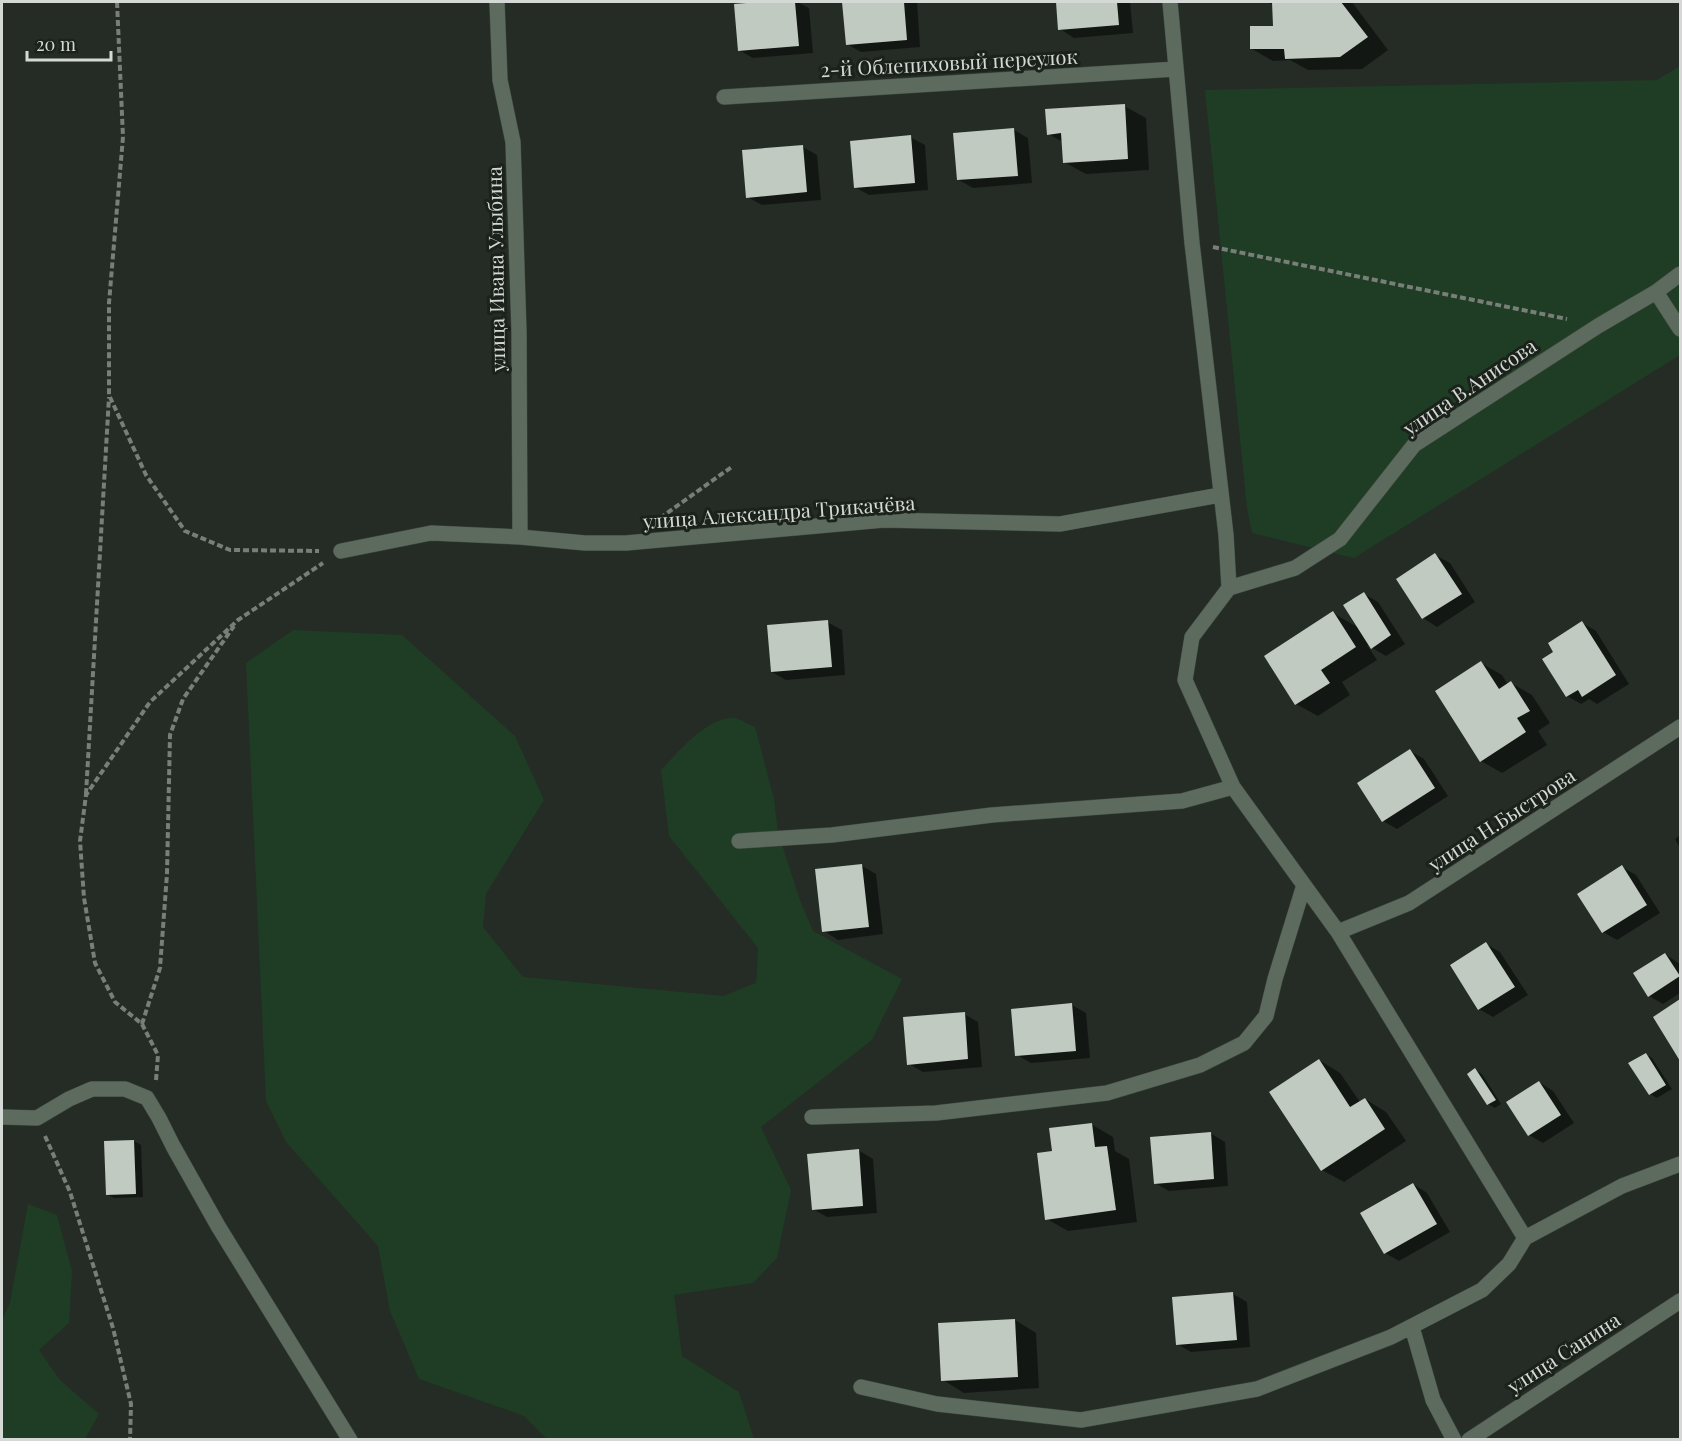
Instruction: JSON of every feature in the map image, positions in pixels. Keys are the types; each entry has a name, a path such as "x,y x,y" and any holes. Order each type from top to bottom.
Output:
{"street":[{"name":"улица Ивана Улыбина","path":"496,2 500,80 513,142 519,332 519,537"},
{"path":"1170,2 1192,243 1226,535 1229,588 1192,637 1185,680 1233,787 1338,932 1526,1238"},
{"name":"2-й Облепиховый переулок","path":"724,97 1176,69"},
{"name":"улица В.Анисова","path":"1229,588 1295,568 1340,540 1414,445 1598,326 1656,292 1680,274"},
{"path":"1656,292 1680,329"},
{"name":"улица Александра Трикачёва","path":"341,551 431,533 585,543 626,543 884,520 1060,524 1220,495"},
{"name":"улица Н.Быстрова","path":"1338,932 1410,903 1680,728"},
{"path":"739,841 832,835 992,815 1182,801 1233,787"},
{"path":"812,1117 936,1113 1107,1094 1200,1065 1244,1044 1266,1016 1304,885"},
{"path":"2,1117 37,1118 69,1099 92,1089 125,1089 147,1098 218,1226 350,1440"},
{"path":"861,1387 937,1404 1081,1420 1257,1389 1352,1353 1412,1327 1482,1290 1509,1264 1526,1238 1622,1186 1680,1164"},
{"name":"улица Санина","path":"1469,1440 1680,1300"},
{"path":"1412,1327 1432,1400 1454,1440"}],"path":[{"path":"117,2 123,136 109,303 110,395 86,795 80,841 84,898 95,963 115,1002 142,1024 158,1055 156,1079 147,1098"},
{"path":"1192,243 1598,326"},
{"path":"110,395 146,475 185,531 230,550 341,551"},
{"path":"626,543 733,466"},
{"path":"86,795 150,702 238,620 341,551"},
{"path":"142,1024 160,968 167,874 170,735 183,699 238,620"},
{"path":"37,1118 70,1192 113,1328 131,1404 130,1440"}],"green space":[{"path":"1680,66 1680,355 1354,558 1252,533 1247,508 1205,90 1657,80"},
{"path":"293,630 402,635 515,736 544,800 486,894 483,927 523,977 723,996 756,983 758,948 669,836 661,770 693,737 723,719 733,718 755,727 774,799 778,832 800,900 813,931 902,979 872,1040 761,1127 791,1190 777,1258 753,1283 674,1295 682,1356 739,1392 754,1439 547,1439 524,1416 419,1379 390,1311 378,1246 286,1142 266,1101 246,663"},
{"path":"28,1204 57,1215 72,1271 69,1323 39,1350 60,1380 99,1414 85,1439 2,1439 2,1320 10,1303"}],"building":[{"path":"795,2 799,46 738,51 734,4"},
{"path":"842,2 904,2 907,40 846,45"},
{"path":"1056,2 1117,2 1119,25 1058,30"},
{"path":"1272,2 1341,2 1368,37 1340,57 1285,59 1284,49 1250,49 1250,26 1273,26"},
{"path":"1125,104 1128,159 1063,163 1061,133 1047,135 1045,109"},
{"path":"1014,128 1018,176 957,180 953,133"},
{"path":"911,135 915,183 854,188 850,141"},
{"path":"803,145 807,192 746,198 742,150"},
{"path":"1435,553 1462,594 1422,619 1396,579"},
{"path":"1364,592 1391,635 1371,649 1343,605"},
{"path":"1333,611 1356,647 1321,670 1330,683 1295,705 1264,656"},
{"path":"828,620 832,667 771,672 767,625"},
{"path":"1582,621 1616,675 1582,697 1578,690 1566,697 1542,659 1553,652 1548,643"},
{"path":"1481,661 1499,689 1511,681 1530,711 1517,718 1526,732 1480,762 1435,691"},
{"path":"1410,749 1435,788 1382,822 1357,783"},
{"path":"862,864 869,927 822,932 815,869"},
{"path":"1622,865 1647,905 1602,933 1577,894"},
{"path":"1486,942 1515,987 1478,1010 1450,965"},
{"path":"1665,953 1680,976 1648,997 1633,973"},
{"path":"1680,999 1680,1061 1653,1017"},
{"path":"1072,1003 1076,1051 1015,1056 1011,1009"},
{"path":"965,1012 968,1059 907,1065 903,1017"},
{"path":"1646,1053 1666,1085 1649,1095 1628,1063"},
{"path":"1319,1059 1350,1107 1365,1098 1385,1129 1321,1171 1269,1092"},
{"path":"1475,1068 1496,1100 1487,1105 1467,1074"},
{"path":"1539,1081 1561,1115 1528,1136 1506,1102"},
{"path":"1092,1123 1095,1147 1107,1146 1116,1210 1045,1220 1037,1153 1052,1151 1049,1128"},
{"path":"1211,1132 1214,1179 1154,1184 1150,1137"},
{"path":"134,1140 136,1194 106,1195 104,1141"},
{"path":"859,1149 863,1206 812,1210 807,1154"},
{"path":"1413,1183 1437,1224 1384,1254 1360,1213"},
{"path":"1233,1292 1237,1340 1176,1345 1172,1297"},
{"path":"1015,1319 1018,1377 941,1381 938,1323"}]}
